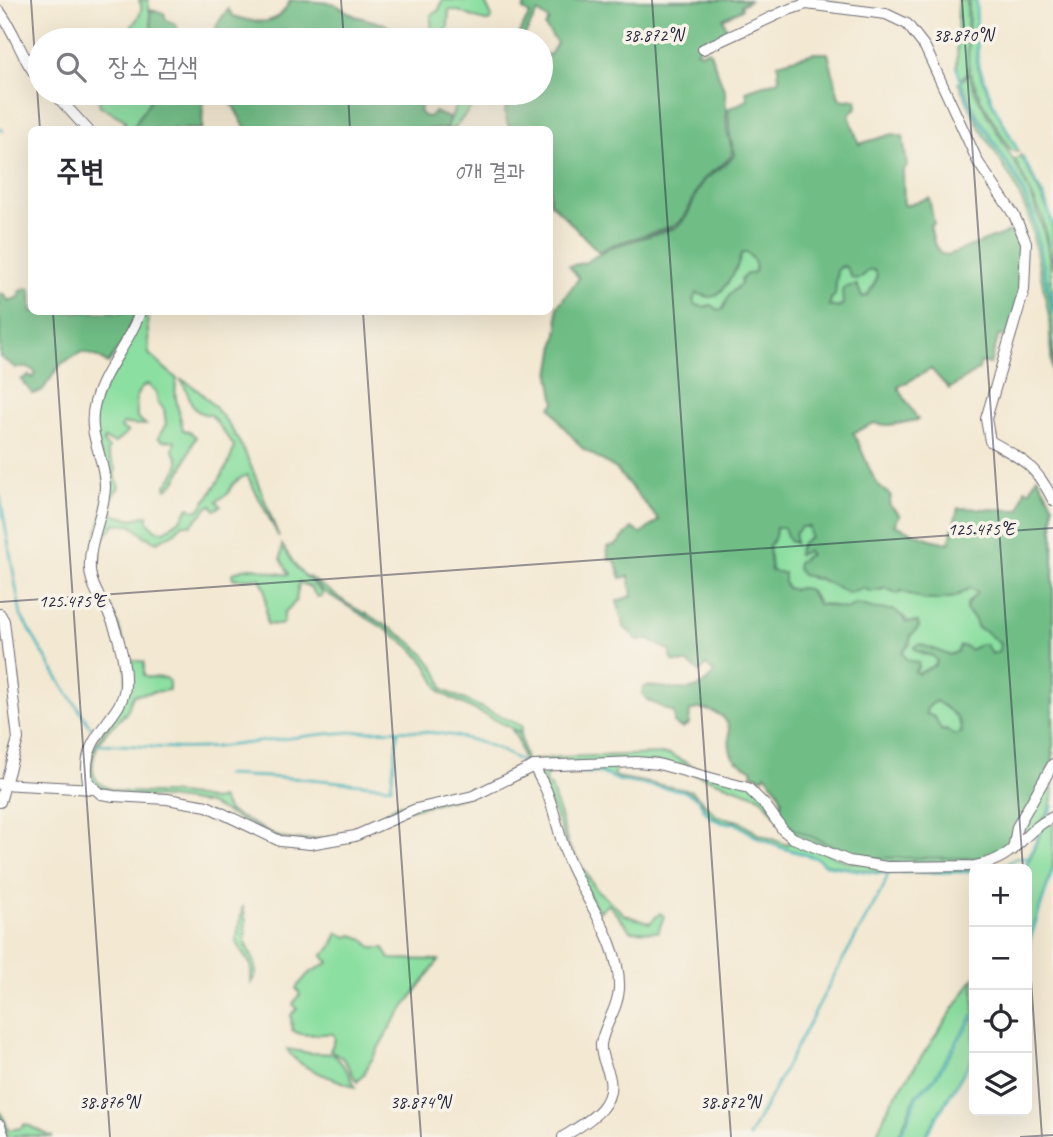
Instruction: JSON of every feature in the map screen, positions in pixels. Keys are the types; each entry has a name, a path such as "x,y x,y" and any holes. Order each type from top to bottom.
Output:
{"street":[{"path":"703,49 806,4 886,13 898,18 919,36 978,162 1014,215 1026,242 1024,290 986,419 990,441 1031,466 1043,480 1053,500"},
{"path":"0,12 8,22 28,63"},
{"path":"65,105 85,126"},
{"path":"138,315 132,332 101,387 91,419 105,484 89,571 98,596 113,623 125,687 122,697 93,740 88,782 101,794 167,799 207,806 280,841 310,844 355,836 416,809 473,796 534,766 637,762 658,764 748,788 793,838 832,855 867,865 975,866 1003,858 1041,823 1053,817"},
{"path":"0,614 4,621 18,738 3,784 0,803"},
{"path":"1013,850 1017,827 1053,764"},
{"path":"534,766 548,793 570,865 609,942 619,987 617,1003 601,1043 601,1054 612,1090 609,1101 591,1119 563,1137"},
{"path":"3,784 94,789"},
{"path":"0,1125 4,1137"}],"green space":[{"path":"139,0 148,0 152,28 131,28 141,12"},
{"path":"290,0 333,3 355,16 391,28 216,28 228,9 233,16 259,22 273,19 285,9"},
{"path":"442,0 484,0 492,17 489,21 449,10 448,28 432,28 431,15 439,10"},
{"path":"527,0 751,0 741,5 742,9 723,19 728,31 696,51 700,53 709,50 725,92 727,131 733,153 704,179 688,210 674,226 612,245 599,252 553,205 553,126 508,126 505,113 506,105 553,105 553,50 557,43 553,38 553,28 546,28 549,20 538,12 529,28 522,28 530,14 523,10"},
{"path":"958,0 967,0 968,73 960,79 957,67"},
{"path":"969,0 976,0 977,64 993,105 1018,151 1016,152 1010,149 981,100 970,73"},
{"path":"150,10 164,13 166,20 176,24 177,28 152,28"},
{"path":"814,53 828,53 839,98 856,99 857,107 849,115 859,144 893,134 903,136 907,166 903,170 904,206 929,198 934,224 930,225 934,243 941,254 948,255 1014,230 1012,216 1022,245 1022,276 1009,338 999,335 990,364 981,362 978,370 949,389 931,369 898,387 918,420 890,425 874,423 853,433 874,478 891,496 889,505 900,515 894,525 930,539 949,543 958,508 1020,510 1025,489 1030,491 1037,476 1053,505 1053,760 1012,849 1004,849 984,858 874,858 842,850 795,830 787,824 779,811 782,800 765,774 763,778 752,774 753,770 734,758 730,750 730,733 726,720 712,711 700,709 690,711 689,724 682,728 674,724 674,713 647,700 642,693 647,686 693,689 701,686 714,672 706,665 700,672 688,663 674,662 671,651 649,640 638,640 624,627 617,601 632,596 629,576 621,578 615,560 609,560 607,547 616,545 632,528 641,534 659,520 616,469 582,448 551,407 555,403 550,375 558,327 557,307 579,278 569,266 584,263 612,247 675,228 681,223 705,180 729,162 735,154 730,137 728,109 748,100 746,91 779,80 778,63","holes":["746,252 752,258 755,272 745,275 741,284 730,294 723,309 718,310 712,305 695,305 693,300 697,293 714,296 725,287 741,254","843,266 855,279 862,277 869,270 874,270 877,274 876,281 867,296 862,297 857,285 845,287 842,291 843,304 838,308 829,306 835,295 837,270","801,527 809,527 810,537 801,544 798,552 798,555 807,551 810,554 798,562 797,569 802,575 820,579 848,593 863,588 871,592 886,588 898,594 901,591 922,599 935,600 955,597 970,588 977,593 967,604 966,610 974,618 978,628 1000,644 999,651 992,654 985,644 980,644 970,650 960,646 957,652 949,655 920,644 914,647 916,651 933,656 937,661 935,665 918,674 915,671 919,667 918,663 907,660 902,652 909,645 911,635 919,627 918,622 906,622 900,614 891,610 855,604 846,608 819,605 808,589 787,588 784,573 771,571 769,546 775,537 776,528 784,528 789,541 795,543 795,534","936,701 945,707 957,718 961,733 954,735 941,730 935,717 926,714 927,708"]},
{"path":"969,75 981,103 1027,188 1042,225 1050,264 1053,310 1033,214 1018,179 973,108 961,81"},
{"path":"960,82 972,109 1017,180 1032,215 1053,318 1053,389 1049,316 1029,217 1014,183 980,128 958,83"},
{"path":"148,105 135,126 124,126 125,120 100,106"},
{"path":"148,105 203,105 202,126 135,126"},
{"path":"233,105 422,105 419,111 423,116 429,117 434,112 449,118 447,126 244,126"},
{"path":"454,105 472,105 456,126 448,126"},
{"path":"1021,155 1049,212 1053,227 1053,268 1042,216 1015,160"},
{"path":"745,252 754,260 755,272 741,279 741,284 730,294 723,310 709,305 695,305 693,300 697,293 716,295 732,276 741,254"},
{"path":"843,266 861,278 869,270 874,270 877,274 876,281 867,296 862,297 857,285 845,287 843,304 838,308 829,306 835,295 837,270"},
{"path":"28,288 28,315 136,315 128,335 108,364 98,357 82,352 61,364 42,391 33,394 21,380 29,375 33,378 36,373 30,368 16,368 0,357 0,294 9,301 19,297 19,292"},
{"path":"141,315 147,315 149,354 177,379 176,397 183,430 196,437 180,472 167,489 166,485 178,465 173,451 175,440 163,441 158,438 166,424 164,409 158,403 156,392 147,384 142,388 136,398 137,417 146,425 123,424 121,428 128,432 115,443 104,439 116,470 114,474 119,487 112,500 114,515 133,519 148,515 148,521 155,530 165,531 181,519 189,507 196,511 200,509 229,461 234,446 211,415 203,414 194,408 181,380 203,395 230,426 249,461 279,537 247,475 217,501 221,506 215,510 211,505 191,525 183,524 157,542 131,525 114,524 104,537 100,545 99,565 94,566 95,573 115,616 128,659 144,662 144,675 148,677 166,678 169,681 169,690 134,695 126,712 99,742 92,765 95,778 104,786 116,790 177,794 214,800 221,798 228,811 289,840 276,838 209,804 114,795 104,792 91,782 89,767 92,754 118,706 126,680 124,650 119,630 95,583 92,569 106,496 105,474 94,424 95,413 101,390"},
{"path":"801,526 810,527 810,537 801,544 810,554 799,562 810,578 820,579 848,593 863,588 878,591 886,588 910,592 922,599 935,600 955,597 970,588 978,593 969,601 969,614 978,628 1000,643 999,652 992,654 985,644 950,655 935,652 921,654 934,656 937,660 935,665 918,674 915,671 918,663 907,660 902,652 915,631 903,616 874,609 845,610 826,604 819,605 812,593 800,588 787,588 771,571 768,546 773,542 776,528 784,527 795,543 795,534"},
{"path":"282,545 297,568 322,596 317,597 310,587 299,582 296,601 284,613 284,622 280,625 267,624 265,589 260,578 236,579 232,574 255,568 289,574 281,559"},
{"path":"307,576 406,638 430,661 443,690 522,726 521,733 441,693 426,664 414,650 323,591"},
{"path":"936,700 957,717 961,733 954,735 941,730 926,714 927,708"},
{"path":"511,728 520,734 527,766 478,793 404,811 351,835 306,842 291,840 329,838 362,829 379,820 396,805 427,795 471,792 497,780 524,765 518,740"},
{"path":"669,754 695,767 741,776 759,783 792,828 842,850 874,858 972,858 1007,848 989,862 867,863 791,834 761,797 661,762 533,764 531,761 560,757"},
{"path":"620,764 614,774 617,777 692,791 699,798 683,790 620,780 601,773 548,771 545,779 548,786 551,786 569,846 596,889 625,915 650,923 660,913 664,916 658,932 631,931 608,904 599,912 580,878 536,767"},
{"path":"1053,768 1049,810 1020,842 1019,827"},
{"path":"699,798 717,816 739,821 759,834 787,845 792,839 848,862 969,869 969,871 875,872 825,864 816,858 760,838 735,822 723,822 714,818 705,810"},
{"path":"1053,818 1053,867 1032,932 1032,864 1027,864 1046,821"},
{"path":"243,906 246,922 245,942 255,963 256,974 251,983 251,965 236,942"},
{"path":"338,933 364,939 372,948 384,948 390,959 439,960 392,1024 357,1082 343,1059 330,1051 335,1039 333,1034 307,1035 292,1030 291,1015 297,1009 293,1004 300,994 296,988 308,974 329,962 322,956 331,948"},
{"path":"969,986 969,1021 934,1078 916,1095 898,1137 875,1137 890,1104"},
{"path":"969,1023 969,1063 924,1137 899,1137 917,1096 935,1079"},
{"path":"287,1049 334,1054 349,1073 355,1087 299,1063"},
{"path":"0,1111 9,1130 21,1128 25,1124 53,1137 8,1137"}],"waterway":[{"path":"976,0 978,63 994,105 1017,148"},
{"path":"957,68 972,109 1018,179 1033,215 1053,313"},
{"path":"0,128 3,131"},
{"path":"1023,157 1045,199 1053,225"},
{"path":"0,495 21,616 94,732"},
{"path":"225,775 310,779 391,787 398,731"},
{"path":"98,744 202,748 332,733 416,731 455,736 492,747 524,764"},
{"path":"557,773 601,773 620,781 683,791 698,799 713,819 723,823 735,823 759,839 816,858 825,865 875,873 969,872"},
{"path":"1048,815 1053,806"},
{"path":"1026,864 1042,827"},
{"path":"1007,864 1016,858 1027,858"},
{"path":"1032,934 1053,869"},
{"path":"749,1137 883,888 888,874"},
{"path":"899,1137 917,1096 935,1078 969,1022"},
{"path":"925,1137 969,1064"}]}
